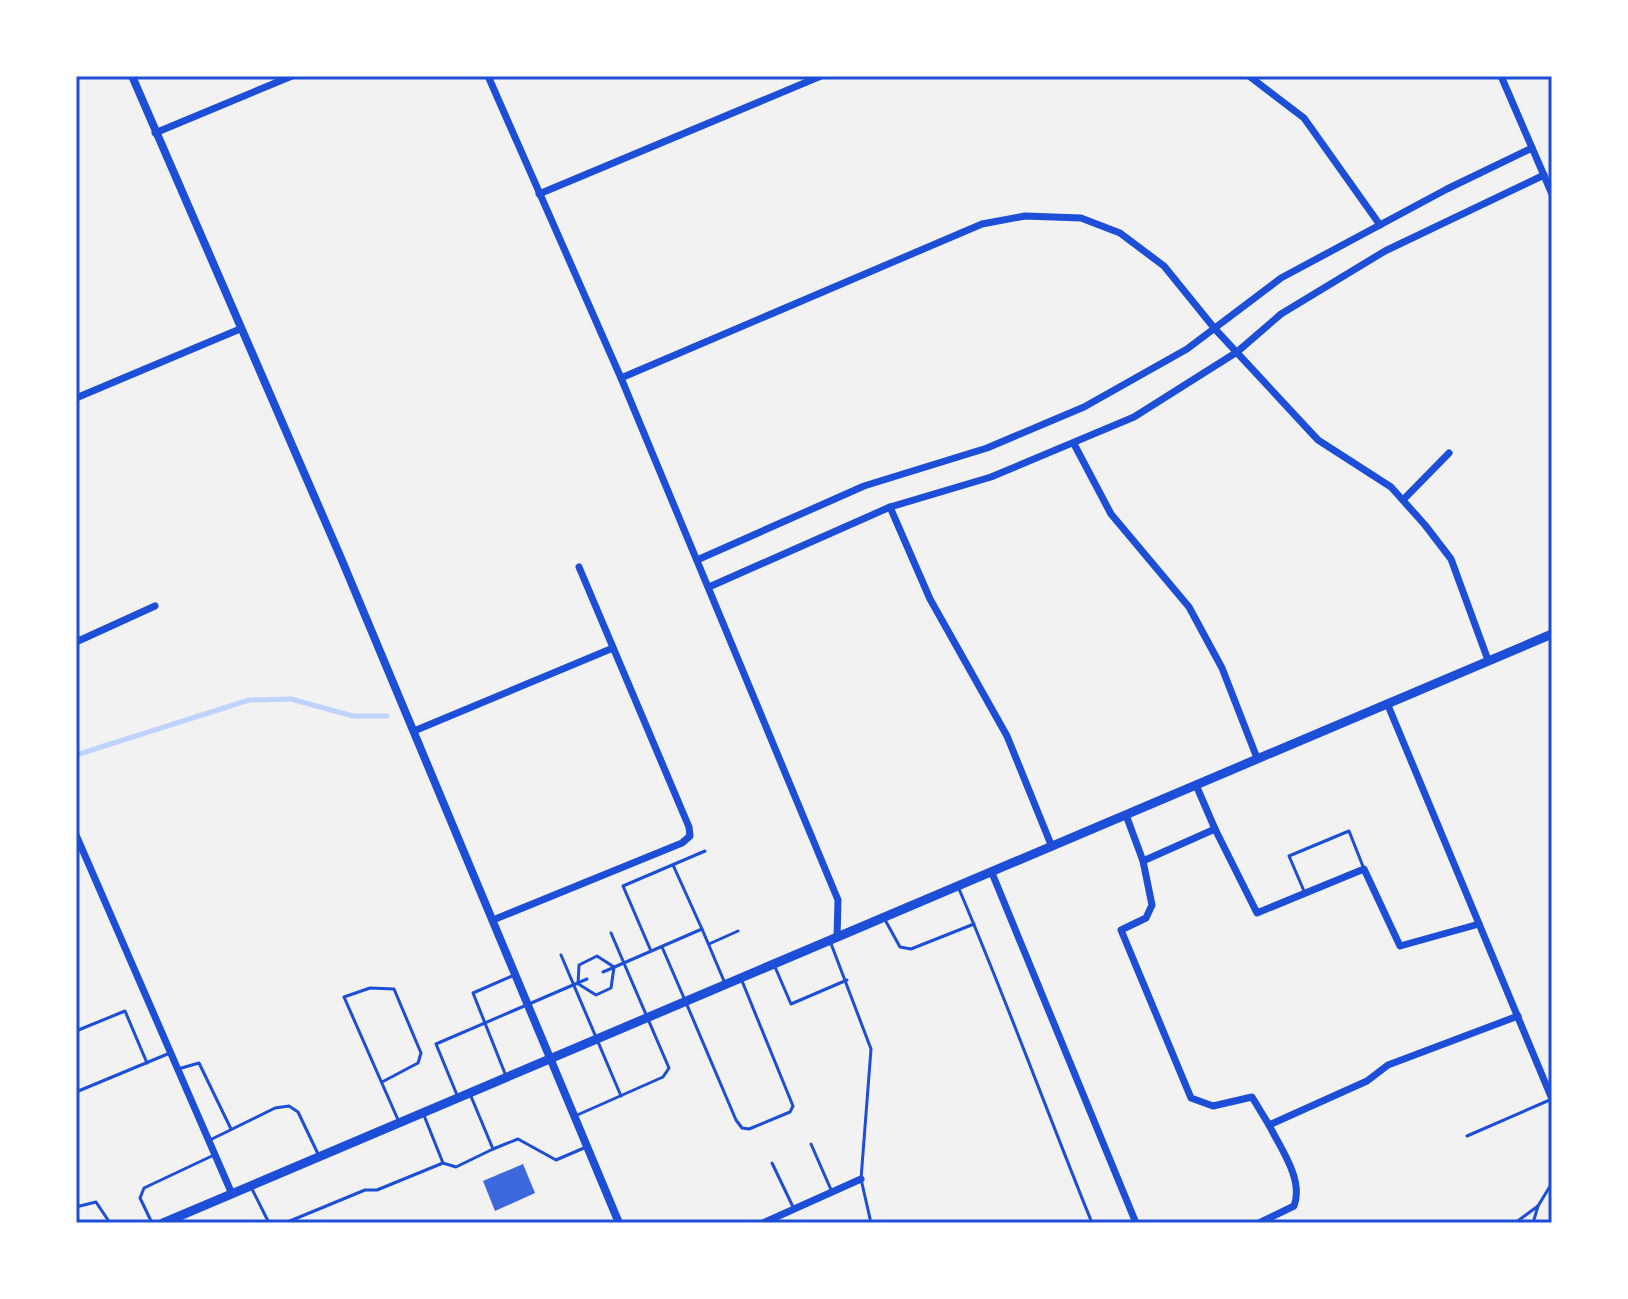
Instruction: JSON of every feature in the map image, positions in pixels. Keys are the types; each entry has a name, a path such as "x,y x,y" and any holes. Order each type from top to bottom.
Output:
{"main road":[{"path":"163,1223 1552,634"}],"street":[{"path":"132,76 414,731 619,1223"},
{"path":"155,133 292,76"},
{"path":"488,76 621,378 838,900 834,939"},
{"path":"539,194 821,76"},
{"path":"1249,76 1304,118 1380,225"},
{"path":"1501,76 1552,194"},
{"path":"697,560 864,486 987,448 1084,407 1187,349 1281,278 1532,148"},
{"path":"709,587 890,507 991,477 1134,417 1237,352 1281,314 1385,251 1544,175"},
{"path":"621,378 982,224 1025,216 1081,218 1120,233 1164,266 1215,329 1318,440 1391,487 1403,500 1451,559 1488,660"},
{"path":"76,398 240,329"},
{"path":"1074,444 1111,514 1189,607 1222,668 1257,758"},
{"path":"1403,500 1449,453"},
{"path":"890,507 930,599 1007,736 1052,847"},
{"path":"493,920 682,843 690,836 689,827 579,567"},
{"path":"76,642 155,606"},
{"path":"414,731 613,648"},
{"path":"1387,703 1552,1099"},
{"path":"1196,785 1257,913 1364,869 1400,946 1479,924"},
{"path":"1126,815 1143,861 1152,910 1146,918 1121,930 1191,1098 1213,1106 1252,1097 1297,1184 1298,1196 1294,1206 1259,1223"},
{"path":"1143,861 1215,829"},
{"path":"76,835 232,1194"},
{"path":"992,873 1136,1223"},
{"path":"1269,1125 1367,1081 1388,1065 1518,1016"},
{"path":"763,1223 861,1179"}],"lane":[{"path":"1305,895 1289,856 1349,831 1364,869"},
{"path":"651,951 623,886 705,851"},
{"path":"673,865 726,984"},
{"path":"958,887 1092,1223"},
{"path":"884,918 900,947 911,949 974,924"},
{"path":"603,972 702,929"},
{"path":"709,944 738,931"},
{"path":"575,1116 667,1072 667,1062 611,933"},
{"path":"834,939 871,1049 861,1179 871,1223"},
{"path":"662,947 736,1120 742,1128 749,1129 790,1112 793,1106 740,978"},
{"path":"561,955 621,1096"},
{"path":"576,985 579,965 597,956 614,967"},
{"path":"774,964 791,1004 847,980"},
{"path":"576,985 596,995 611,988 614,967"},
{"path":"506,1076 473,993 516,974"},
{"path":"457,1097 436,1044 587,979"},
{"path":"382,1082 418,1063 421,1053 394,989 370,988 344,997 399,1122"},
{"path":"76,1031 125,1011 147,1063"},
{"path":"76,1092 170,1053"},
{"path":"178,1069 199,1063 231,1130"},
{"path":"469,1092 493,1149"},
{"path":"1467,1136 1552,1099"},
{"path":"208,1141 275,1108 289,1106 298,1112 319,1156"},
{"path":"423,1112 443,1163"},
{"path":"285,1223 365,1190 377,1190 443,1163 456,1167 518,1139 556,1160 588,1147"},
{"path":"811,1144 832,1192"},
{"path":"152,1223 140,1198 144,1188 214,1154"},
{"path":"772,1163 794,1209"},
{"path":"250,1186 269,1223"},
{"path":"76,1207 96,1202 110,1223"}],"path":[{"path":"1533,1223 1538,1206 1552,1183"},
{"path":"1515,1223 1538,1206"}],"building":[{"path":"523,1164 535,1193 495,1211 483,1181"}],"waterway":[{"path":"76,755 249,700 291,699 353,716 387,716"}]}
